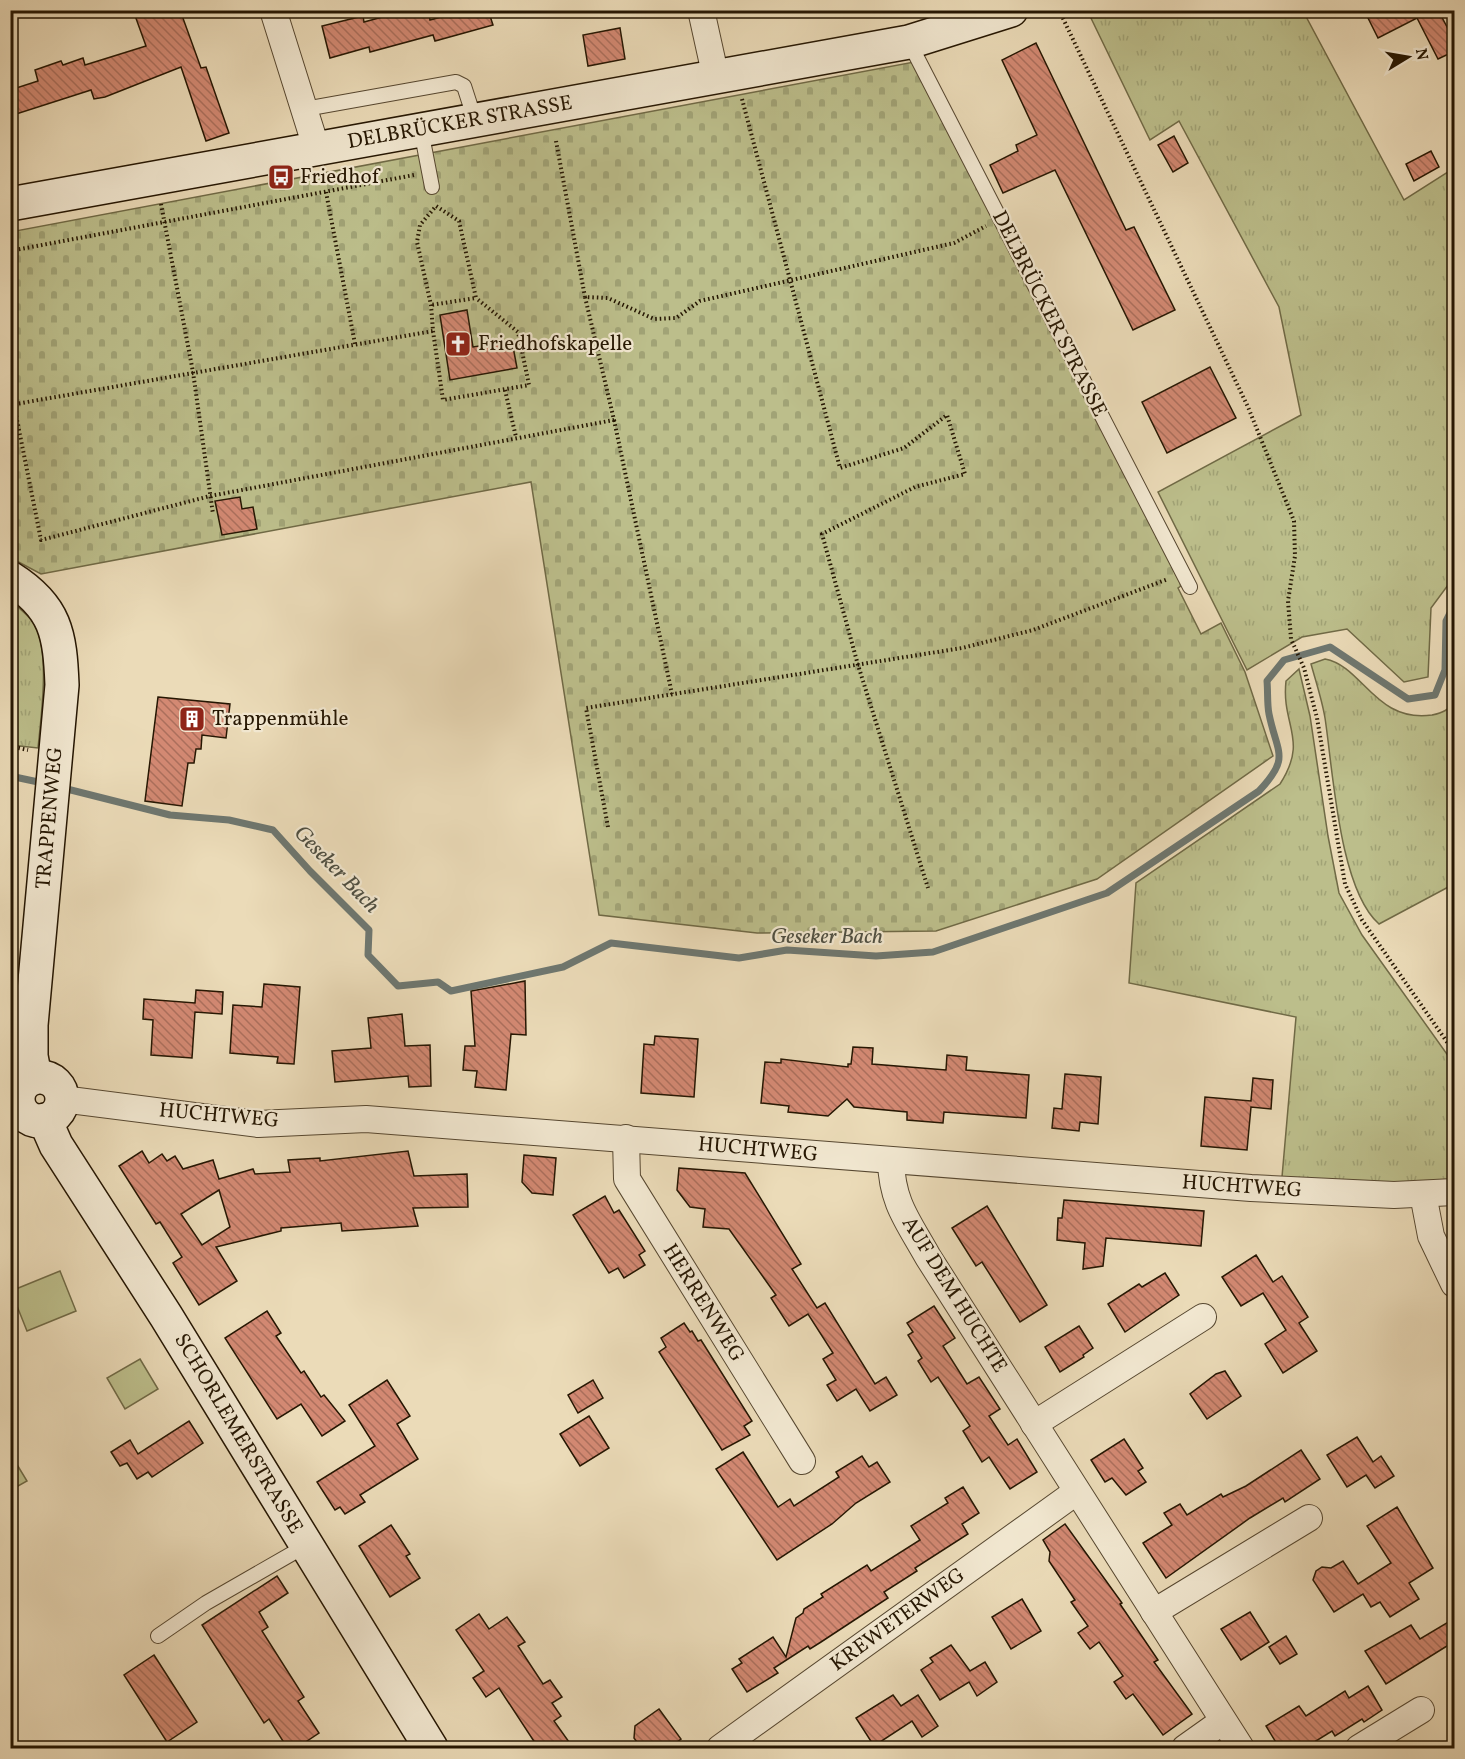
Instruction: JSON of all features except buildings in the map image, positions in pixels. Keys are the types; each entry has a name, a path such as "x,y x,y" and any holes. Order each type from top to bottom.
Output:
{"street":[{"path":"700,10 726,77"},
{"name":"DELBRÜCKER STRASSE","path":"10,204 316,147 726,77 909,42 1011,10"},
{"path":"276,11 316,147"},
{"name":"TRAPPENWEG","path":"10,578 27,588 53,618 61,652 62,685 31,1025 21,1091"},
{"name":"SCHORLEMERSTRASSE","path":"21,1091 42,1076 54,1082 53,1110 56,1145 166,1316 431,1749"},
{"name":"HUCHTWEG","path":"53,1110 258,1124 366,1119 1251,1188 1394,1195 1455,1192"},
{"name":"HERRENWEG","path":"626,1138 627,1179 802,1461"},
{"name":"AUF DEM HUCHTE","path":"891,1161 891,1185 896,1200 928,1257 1241,1749"},
{"path":"1423,1194 1431,1236 1455,1284"},
{"path":"1034,1424 1203,1317"},
{"name":"KREWETERWEG","path":"720,1749 1076,1492"},
{"path":"1154,1612 1309,1518"},
{"path":"1359,1749 1421,1710"},
{"path":"1185,1749 1223,1720"}],"lane":[{"name":"DELBRÜCKER STRASSE","path":"909,42 1190,587"},
{"path":"305,109 456,82 464,86 475,120"},
{"path":"421,130 432,187"},
{"path":"158,1636 206,1603 306,1545"}],"path":[{"path":"1059,10 1248,406 1283,487 1294,520 1295,556 1288,601 1292,639 1304,668 1317,718 1345,884 1362,920 1455,1052"},
{"path":"726,77 790,279 840,468 904,448 947,415 965,474 915,486 822,534 858,665 928,888"},
{"path":"556,141 585,297 614,420 672,694"},
{"path":"10,251 413,175"},
{"path":"326,192 355,344"},
{"path":"161,202 193,372 213,514"},
{"path":"436,206 459,221 476,298 518,332 529,385 443,400 431,305 417,242 420,225 436,206"},
{"path":"585,297 608,298 654,319 676,318 700,301 954,243 1000,219"},
{"path":"431,305 476,298"},
{"path":"13,404 433,331"},
{"path":"10,385 41,540 210,496 614,420"},
{"path":"505,390 516,437"},
{"path":"608,827 586,708 962,648 1033,630 1150,587 1182,571"}],"green space":[{"path":"1303,11 1404,200 1454,168 1454,577 1431,608 1428,677 1404,682 1347,629 1302,637 1247,670 1158,492 1301,415 1279,307 1179,121 1150,140 1088,12"},
{"path":"914,62 1184,584 1178,588 1201,634 1221,623 1245,672 1273,756 1097,879 936,931 757,933 599,915 531,482 41,574 11,558 10,232"},
{"path":"16,605 33,622 42,648 43,683 38,748 11,745 10,613"},
{"path":"1325,659 1350,672 1383,703 1397,711 1413,715 1432,715 1445,710 1454,700 1454,884 1379,924 1366,907 1346,857 1335,797 1325,718 1311,664"},
{"path":"1299,669 1310,716 1339,893 1362,935 1454,1064 1454,1182 1407,1184 1282,1177 1296,1017 1129,983 1136,883 1280,784 1288,768 1293,744 1285,696 1286,681"},
{"path":"60,1271 76,1311 27,1331 11,1291"},
{"path":"140,1359 158,1389 125,1409 107,1378"},
{"path":"10,1453 27,1481 11,1490 10,1490"}],"waterway":[{"name":"Geseker Bach","path":"63,788 170,815 229,820 273,830 369,930 368,955 398,986 438,982 451,991 563,967 611,943 739,958 787,950 876,956 933,952 1107,893 1259,791 1269,780 1278,762 1278,747 1268,710 1267,681 1284,660 1330,647 1408,699 1435,695 1445,670 1446,621 1454,605"},
{"name":"Geseker Bach","path":"10,776 43,783"}],"place":[{"name":"Friedhof","path":"281,177"},
{"name":"Friedhofskapelle","path":"458,344"},
{"name":"Trappenmühle","path":"192,719"}]}
